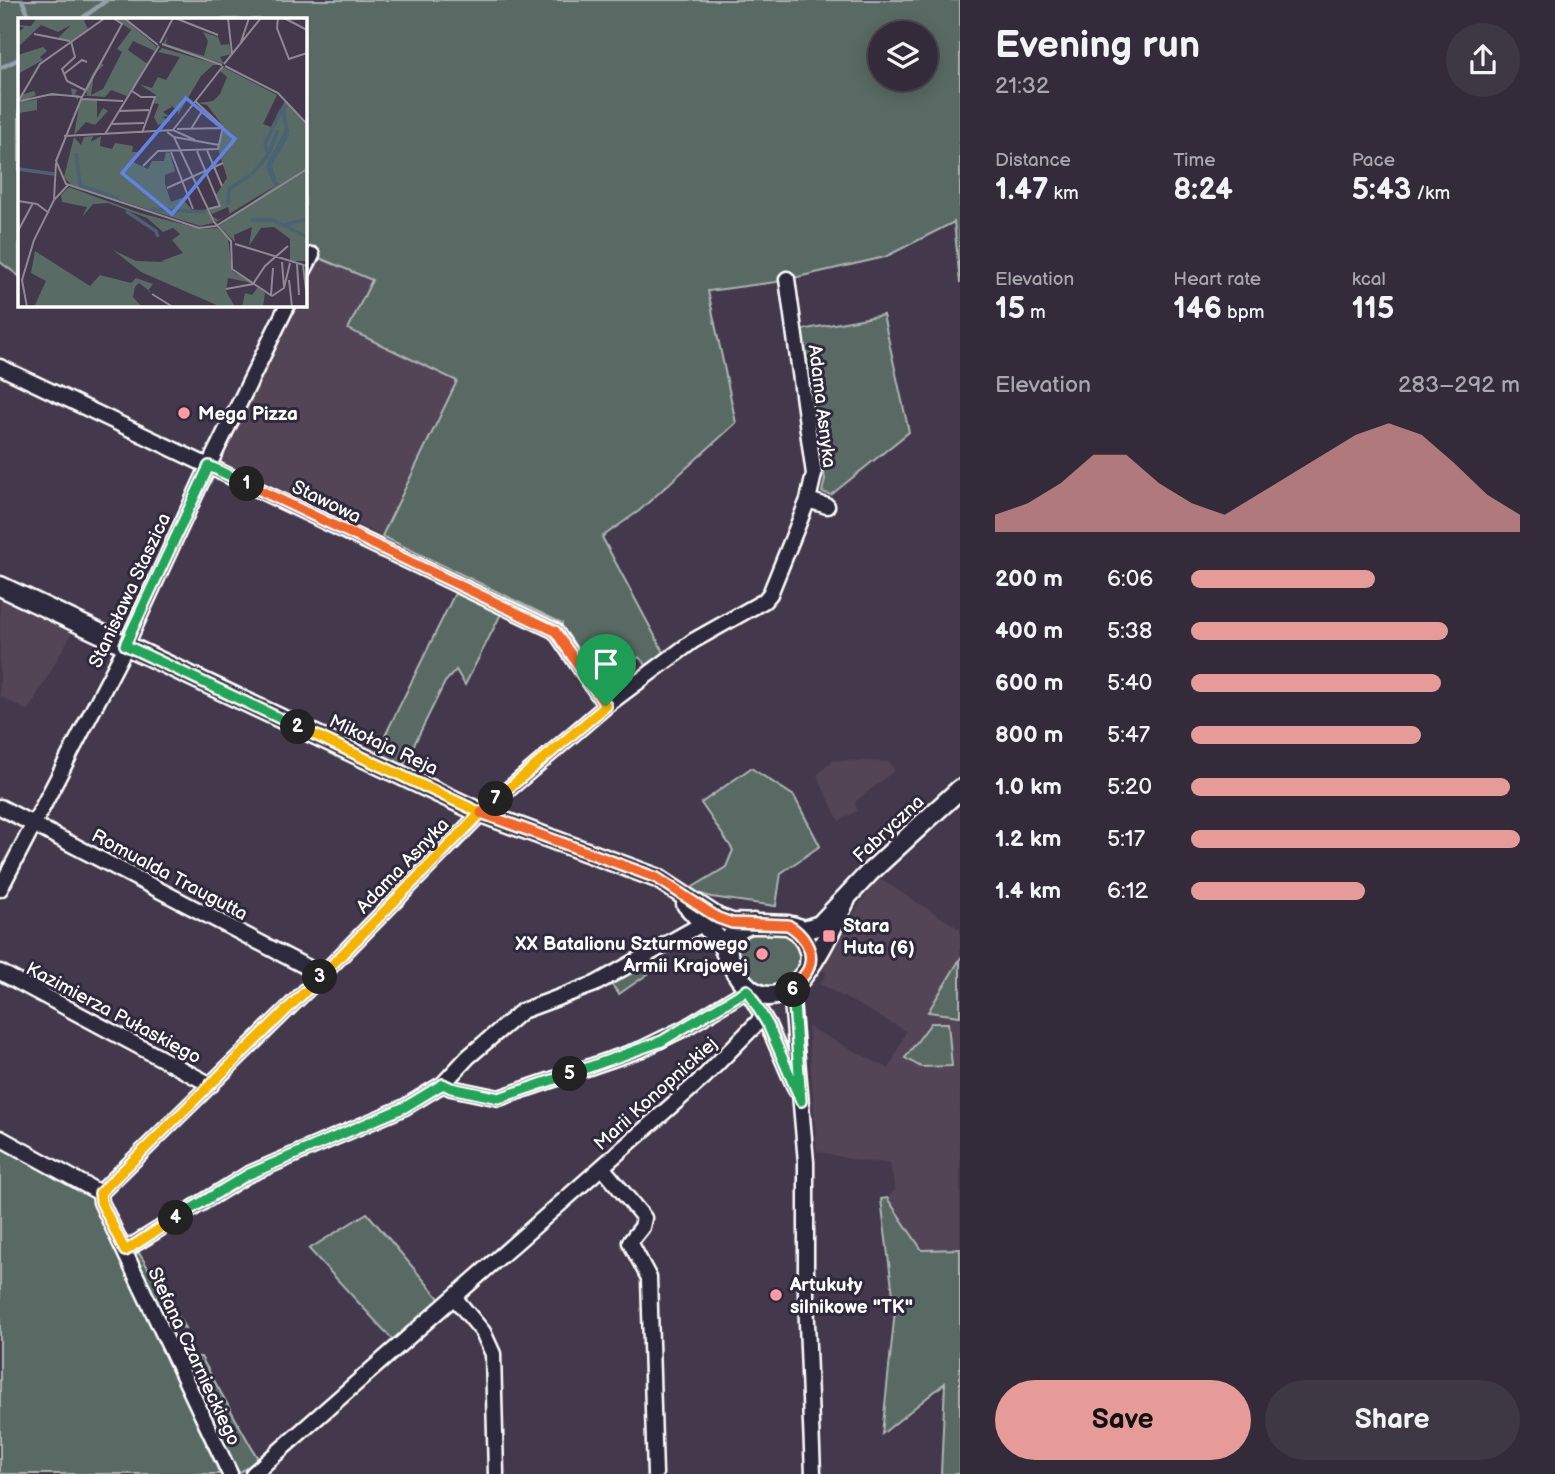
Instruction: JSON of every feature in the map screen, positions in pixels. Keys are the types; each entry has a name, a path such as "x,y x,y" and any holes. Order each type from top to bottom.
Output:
{"street":[{"path":"306,266 312,256"},
{"name":"Adama Asnyka","path":"100,1193 322,975 481,813 606,706 692,641 764,601 770,594 808,500 814,474 787,279"},
{"name":"Stanisława Staszica","path":"0,889 125,645 287,306"},
{"name":"Stawowa","path":"0,367 555,631 606,706"},
{"path":"808,500 827,506"},
{"name":"Mikołaja Reja","path":"0,586 481,813 657,878 710,921"},
{"name":"Fabryczna","path":"788,925 804,930 814,929 869,873 960,789"},
{"name":"Romualda Traugutta","path":"0,807 322,975"},
{"name":"Fabryczna","path":"809,967 846,899"},
{"path":"710,921 729,962 763,1017 801,1101"},
{"path":"125,1251 247,1175 405,1107 443,1084 468,1057 522,1011 595,984 710,921 788,925 797,931 806,943 810,954 809,967 794,986 775,995 756,994 747,990"},
{"path":"729,962 727,947 731,936 743,926 753,923"},
{"name":"Kazimierza Pułaskiego","path":"0,972 211,1085"},
{"path":"794,986 792,1001 806,1162 806,1297 813,1474"},
{"name":"Marii Konopnickiej","path":"443,1084 499,1098 642,1049 685,1028 747,990"},
{"name":"Marii Konopnickiej","path":"253,1474 704,1077 763,1017"},
{"path":"0,1138 100,1193"},
{"path":"602,1167 644,1218 642,1227 630,1241 649,1278 655,1474"},
{"name":"Stefana Czarnieckiego","path":"100,1193 101,1202 229,1474"},
{"path":"454,1297 483,1332 493,1354 496,1474"}],"shaded area":[{"path":"319,258 372,281 348,329 457,380 382,536 219,460 296,306 306,306 306,285"},
{"path":"0,599 72,633 28,711 0,696"},
{"path":"833,760 889,762 895,770 855,802 857,811 839,821 817,775"},
{"path":"878,878 960,929 960,959 928,1011 960,1016 960,1249 922,1251 887,1198 895,1190 890,1163 858,1161 817,1151 808,1027 889,1069 906,1031 820,984 827,973 822,970 857,908"}],"green space":[{"path":"0,0 960,0 960,283 954,222 885,257 776,282 708,291 736,423 639,511 602,537 664,653 647,666 639,657 599,688 561,632 562,623 382,536 457,381 348,329 372,280 306,252 306,18 18,18 18,275 0,262"},
{"path":"883,315 909,432 831,495 822,492 825,479 801,330"},
{"path":"455,593 501,614 465,685 456,670 445,682 403,767 376,754"},
{"path":"751,768 794,796 820,846 781,873 776,906 711,897 688,890 726,867 733,850 701,803"},
{"path":"751,931 779,933 794,940 800,950 800,962 794,973 785,981 774,986 761,984 748,973 736,953 738,941"},
{"path":"960,959 960,1016 928,1012"},
{"path":"642,964 648,974 619,994 610,983"},
{"path":"931,1023 948,1023 952,1066 921,1067 905,1058"},
{"path":"0,1147 91,1196 220,1474 0,1474"},
{"path":"887,1198 922,1250 960,1249 960,1474 941,1474 945,1383 882,1434 895,1311 881,1199"},
{"path":"367,1213 443,1303 393,1340 309,1249"},
{"path":"139,1253 185,1328 175,1325 159,1311 132,1257"},
{"path":"190,1357 201,1357 258,1459 239,1473 185,1368"}],"waterway":[{"path":"22,0 30,18"},
{"path":"82,18 107,0"},
{"path":"0,68 18,59"}],"place":[{"name":"Mega Pizza","path":"184,413"},
{"name":"Stara Huta (6)","path":"829,936"},
{"name":"XX Batalionu Szturmowego Armii Krajowej","path":"762,954"},
{"name":"Artukuły silnikowe \"TK\"","path":"776,1295"}],"route":[{"path":"606,706 481,813 657,878 718,918 732,923 788,925 797,931 810,954 809,967 794,986 792,1001 801,1101 768,1025 747,990 662,1041 499,1098 443,1084 405,1107 247,1175 125,1251 101,1202 100,1193 322,975 481,813 125,645 209,466 555,631 606,706"}]}
